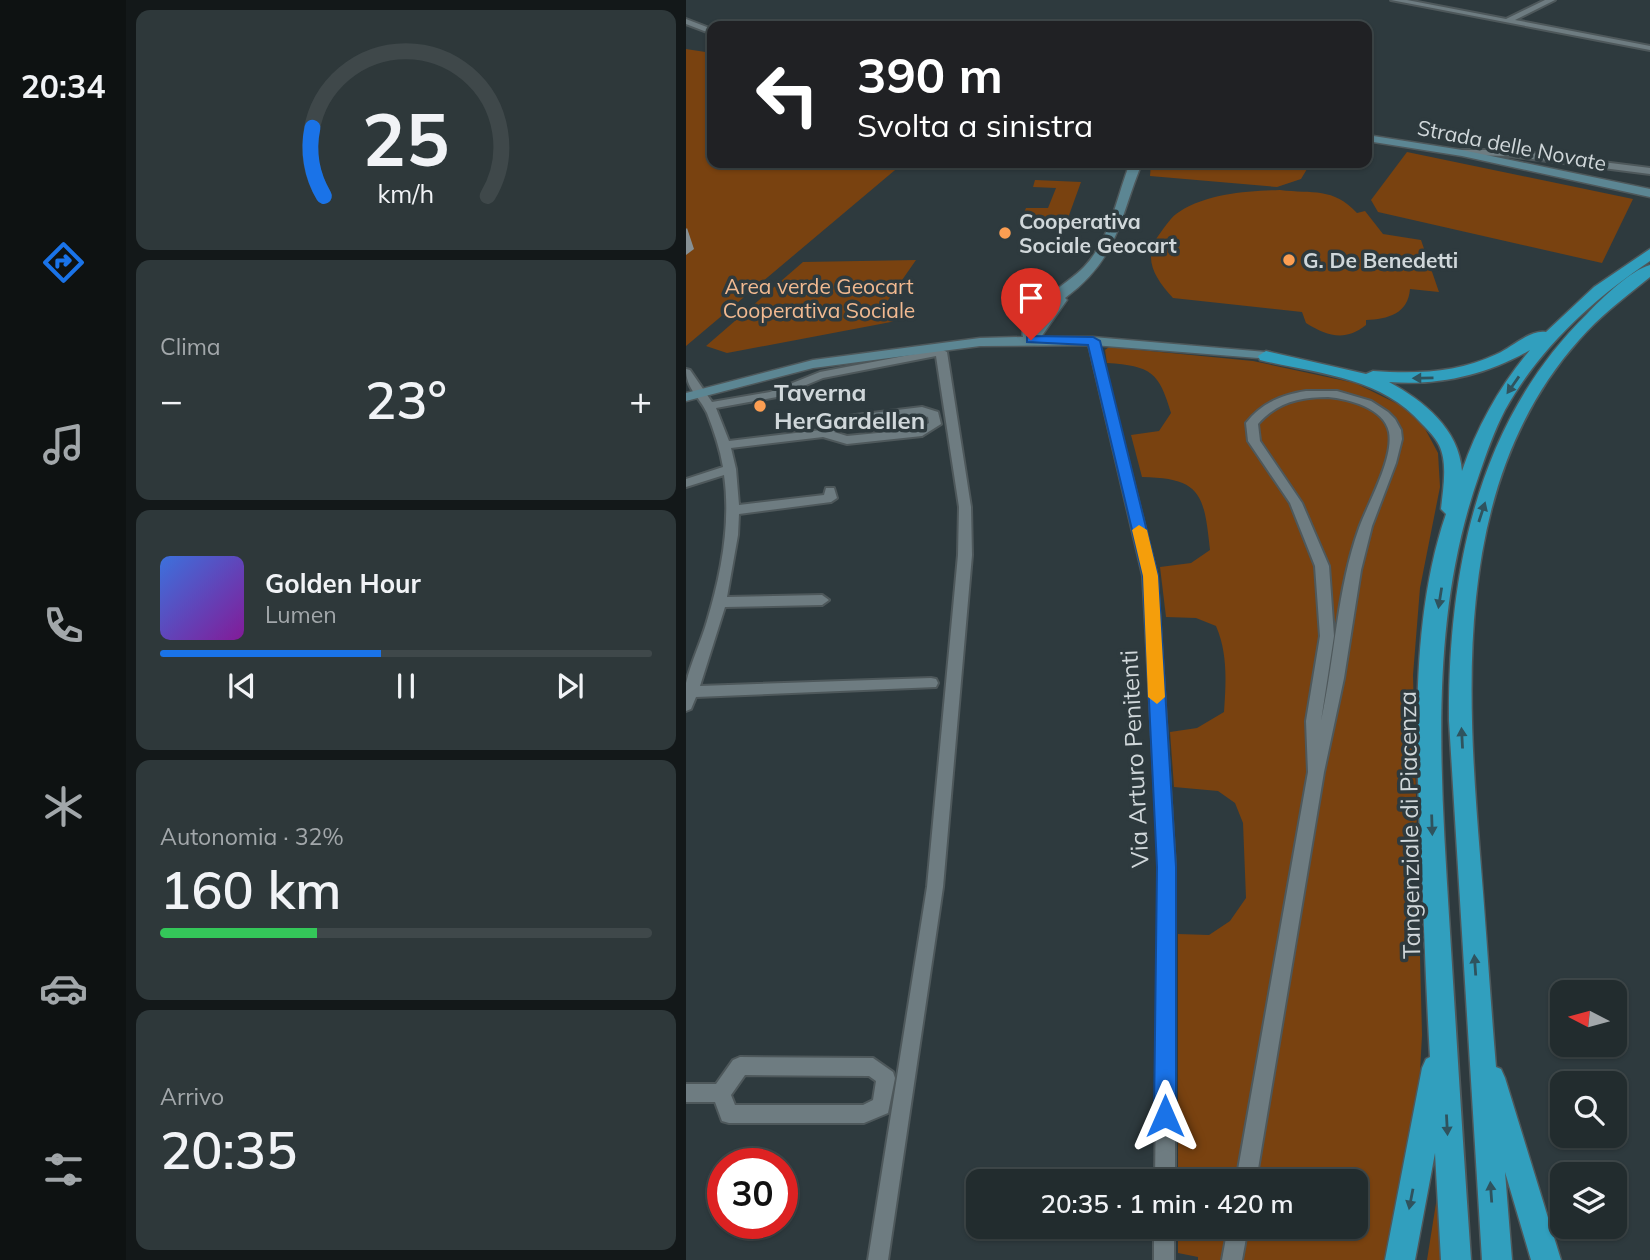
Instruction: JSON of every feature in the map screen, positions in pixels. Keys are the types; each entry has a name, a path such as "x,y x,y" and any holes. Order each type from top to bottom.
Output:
{"highway":[{"name":"Tangenziale di Piacenza","path":"1456,1260 1442,1035 1429,727 1437,614 1450,533 1483,437 1506,394 1532,358 1573,314 1622,272 1650,254"},
{"path":"1497,1260 1479,1040 1461,724 1463,617 1474,536 1505,441 1527,397 1551,363 1590,319 1650,270"},
{"path":"1346,373 1398,379 1437,378 1480,369 1507,358 1573,314"},
{"path":"1266,356 1377,382 1408,400 1429,419 1447,444 1452,476 1450,533"},
{"path":"1399,1260 1442,1035"},
{"path":"1479,1040 1546,1260"}],"street":[{"path":"1395,0 1650,48"},
{"path":"1507,20 1551,0"},
{"path":"686,14 697,21 696,23"},
{"path":"686,21 707,29"},
{"name":"Strada delle Novate","path":"1372,139 1462,153 1650,193"},
{"path":"1462,153 1509,153 1650,171"},
{"path":"980,342 1035,314 1064,292 1107,248 1134,168"},
{"path":"1031,340 1056,308 1064,292"},
{"path":"1056,308 1056,319 1064,328 1072,334 1093,341"},
{"path":"1031,340 1028,326 1035,314"},
{"path":"706,399 813,364 980,342 1093,341 1165,345 1266,356"},
{"name":"Via Arturo Penitenti","path":"1093,341 1150,576 1167,867 1164,1169"},
{"path":"686,397 706,399 773,395 820,375 941,352 965,507 965,555 935,887 878,1260"},
{"path":"686,372 706,399 727,445 735,510 719,602 688,696 931,683"},
{"path":"1248,1169 1316,772 1332,709 1352,580 1364,532 1395,453 1395,430 1383,414 1362,401 1333,394 1306,393 1282,399 1264,409 1252,423 1254,441 1296,503 1322,566 1328,636 1313,721 1316,772"},
{"path":"727,445 824,433 847,420 922,411 934,415 935,425 922,432 847,440 824,433"},
{"path":"686,482 730,468"},
{"path":"735,510 831,498 830,491"},
{"path":"719,602 822,600"},
{"path":"740,1066 873,1067 886,1078 881,1107 864,1114 729,1114 721,1093 740,1066"},
{"path":"686,1093 721,1093"},
{"path":"1164,1239 1164,1260"},
{"path":"1232,1260 1236,1239"}],"green space":[{"path":"686,49 707,52 707,168 897,168 686,346"},
{"path":"1407,152 1633,199 1602,263 1378,212 1371,200"},
{"path":"1151,168 1307,169 1301,179 1277,187 1150,176"},
{"path":"1035,180 1081,182 1068,218 1022,217 1026,208 1048,208 1056,188 1033,187"},
{"name":"G. De Benedetti","path":"1280,190 1331,195 1357,213 1365,211 1383,234 1421,240 1439,292 1410,289 1405,304 1396,314 1366,320 1366,325 1351,334 1343,335 1329,334 1314,328 1306,323 1302,312 1173,298 1160,282 1152,267 1151,258 1155,241 1172,218 1190,206 1215,197"},
{"name":"Area verde Geocart Cooperativa Sociale","path":"916,260 884,306 906,316 891,322 727,353 706,346 803,262"},
{"path":"1109,347 1253,361 1355,383 1400,405 1423,425 1438,453 1440,487 1420,588 1413,675 1422,1035 1414,1183 1386,1260 1198,1260 1198,1257 1178,1253 1178,1239 1368,1239 1368,1169 1178,1169 1178,934 1209,935 1230,921 1246,898 1243,823 1235,803 1218,791 1174,787 1170,732 1197,728 1224,712 1225,668 1223,647 1216,626 1196,618 1166,617 1160,567 1191,563 1210,550 1208,531 1202,503 1188,486 1162,478 1142,477 1131,435 1159,431 1171,413 1162,388 1151,374 1143,369 1107,363 1105,350"},
{"path":"1440,1178 1444,1260 1427,1260"}],"slow traffic":[{"path":"1139,530 1150,576 1157,697"}],"place":[{"name":"Cooperativa Sociale Geocart","path":"1005,233"},
{"name":"G. De Benedetti","path":"1289,260"},
{"name":"Taverna HerGardellen","path":"760,406"}],"route":[{"path":"1031,340 1093,341 1150,576 1167,867 1165,1116"}]}
